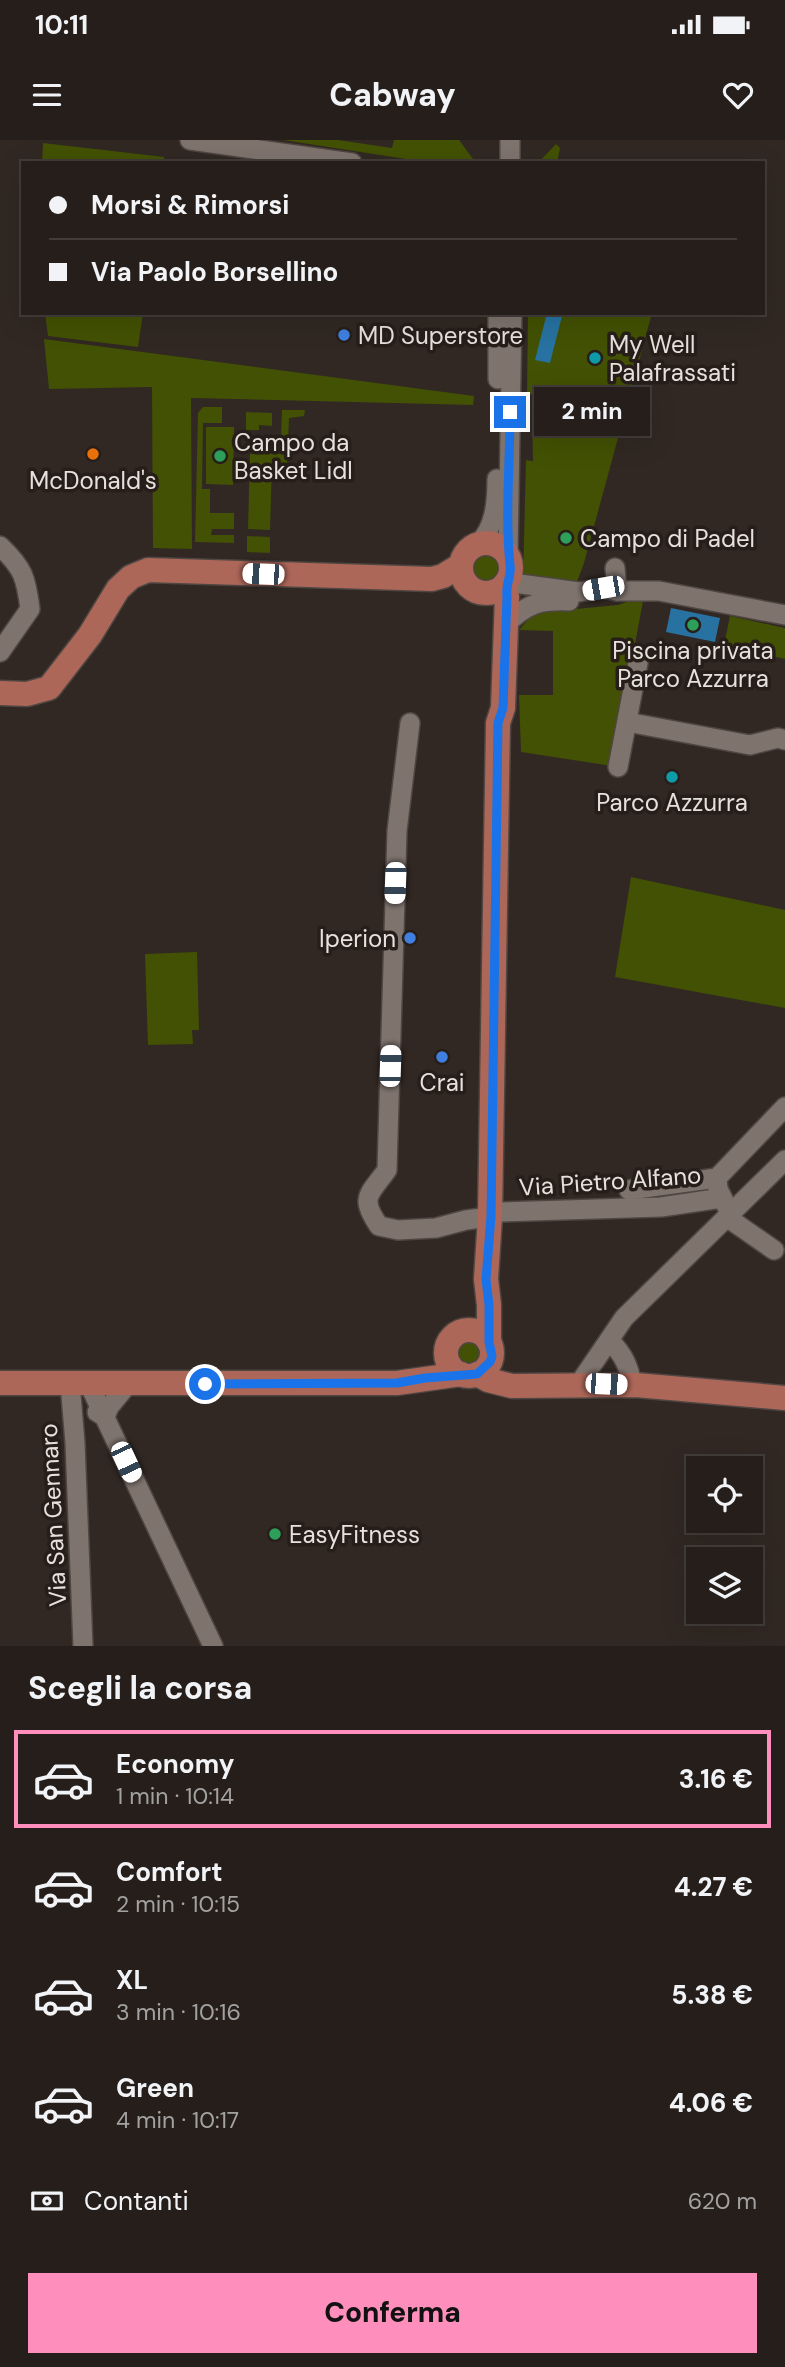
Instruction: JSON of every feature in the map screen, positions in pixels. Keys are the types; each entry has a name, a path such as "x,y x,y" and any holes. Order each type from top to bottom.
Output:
{"main road":[{"path":"0,693 27,694 49,688 90,635 118,589 131,577 148,570 432,579 461,565 468,550 478,544 499,547 508,557 511,570 506,583 503,708 498,723 496,1215 486,1279 479,1305 466,1330"},
{"path":"461,565 463,578 484,599 489,610 492,708 498,723"},
{"path":"477,592 492,592 506,583"},
{"path":"479,1363 489,1305 486,1279"},
{"path":"479,1363 479,1332 466,1330 452,1337 446,1350 449,1365 479,1363 512,1386"},
{"path":"397,1383 479,1363"},
{"path":"0,1383 397,1383 425,1387 632,1385 785,1398"}],"street":[{"path":"190,140 338,161"},
{"path":"501,140 501,161"},
{"path":"510,140 510,161"},
{"path":"478,544 487,536 492,525 497,490 498,315"},
{"path":"508,557 512,315"},
{"path":"0,546 19,564 30,609 0,652"},
{"path":"615,568 617,591"},
{"path":"506,583 579,592 603,588 617,591 659,591 785,615"},
{"path":"506,624 529,605 544,600 606,598 617,591"},
{"path":"618,767 639,663"},
{"path":"627,722 750,745 778,738 785,740"},
{"name":"Via Pietro Alfano","path":"410,723 397,831 387,1170 367,1197 368,1210 379,1226 398,1230 436,1228 496,1215 661,1206 728,1213 717,1178"},
{"name":"Via Pietro Alfano","path":"629,1190 717,1178 785,1107"},
{"path":"579,1384 624,1318 785,1160"},
{"path":"728,1213 775,1250"},
{"path":"610,1341 621,1351 632,1385"},
{"path":"80,1384 105,1417 213,1646"},
{"name":"Via San Gennaro","path":"80,1384 72,1408 83,1646"},
{"path":"105,1417 108,1407 128,1384"},
{"path":"72,1408 93,1410 105,1417"}],"green space":[{"path":"283,140 338,140 392,148 394,140 459,140 475,161 419,161"},
{"path":"43,143 164,157 164,161 42,161"},
{"path":"556,144 560,148 557,161 540,161"},
{"path":"45,315 143,315 138,347 48,336"},
{"path":"528,315 651,315 584,563 575,587 523,579 526,460 533,461 532,412 536,396 527,393"},
{"path":"44,339 474,396 473,405 191,398 192,549 153,548 152,387 49,389"},
{"path":"203,407 222,407 222,423 203,423 202,489 210,489 210,513 234,513 234,529 212,529 211,535 234,535 234,543 195,542 198,413"},
{"path":"282,410 305,410 304,416 289,418 287,463 272,463 270,530 248,529 250,454 256,454 257,437 281,438"},
{"path":"246,412 272,413 272,426 259,425 259,430 246,430"},
{"name":"Campo da Basket Lidl","path":"206,427 234,427 233,485 206,484"},
{"path":"247,536 270,537 270,553 247,552"},
{"path":"486,556 494,560 498,568 494,576 486,580 478,576 474,568 478,560"},
{"path":"644,596 612,766 521,752 519,695 553,695 553,631 519,630 534,613 618,605"},
{"path":"730,616 785,628 785,659 724,645"},
{"path":"631,877 785,910 785,1008 615,977"},
{"path":"197,952 199,1030 192,1030 193,1044 148,1045 145,954"},
{"path":"464,1342 472,1342 479,1349 479,1357 472,1364 464,1364 457,1357 457,1349"}],"water":[{"path":"546,315 562,316 550,363 535,360"},
{"name":"Piscina privata Parco Azzurra","path":"671,608 720,618 715,642 666,632"}],"place":[{"name":"MD Superstore","path":"344,335"},
{"name":"My Well Palafrassati","path":"595,358"},
{"name":"McDonald's","path":"93,454"},
{"name":"Campo da Basket Lidl","path":"220,456"},
{"name":"Campo di Padel","path":"566,538"},
{"name":"Piscina privata Parco Azzurra","path":"693,625"},
{"name":"Parco Azzurra","path":"672,777"},
{"name":"Iperion","path":"410,938"},
{"name":"Crai","path":"442,1057"},
{"name":"EasyFitness","path":"275,1534"}],"route":[{"path":"205,1384 397,1383 461,1374 469,1376 487,1367 492,1356 486,1279 491,1217 498,723 503,708 507,597 505,584 511,570 507,545 510,412"}]}
